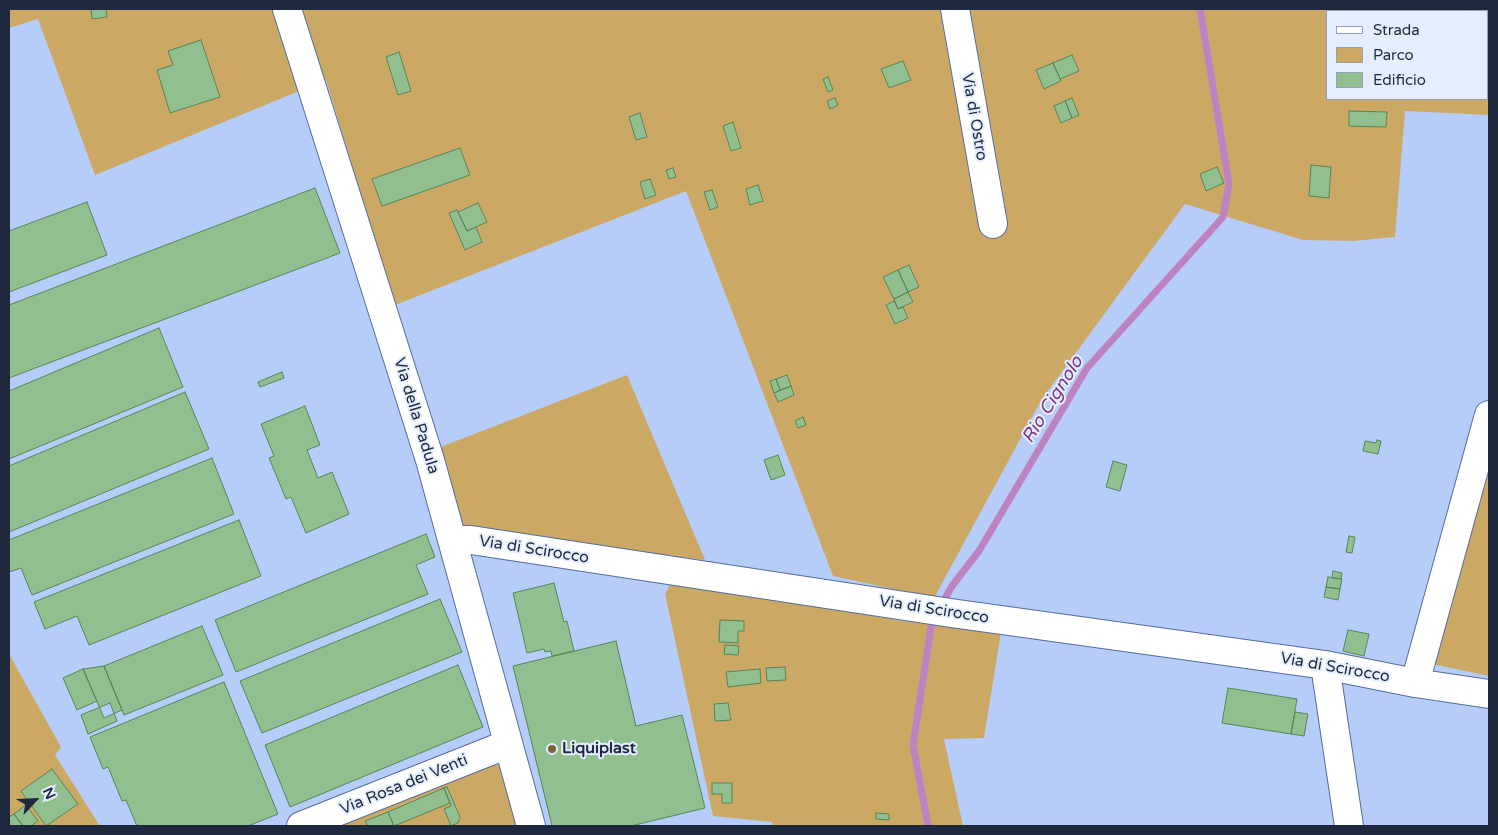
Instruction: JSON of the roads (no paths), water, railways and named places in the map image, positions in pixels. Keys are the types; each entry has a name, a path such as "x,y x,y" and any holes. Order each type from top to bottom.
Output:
{"street":[{"name":"Via della Padula","path":"287,9 424,441 531,826"},
{"name":"Via di Ostro","path":"955,9 993,224"},
{"path":"1415,683 1489,415"},
{"name":"Via di Scirocco","path":"453,540 585,548 660,577 813,581 951,613 1323,658 1415,683 1489,694"},
{"path":"1323,658 1349,826"},
{"name":"Via Rosa dei Venti","path":"301,826 508,744"}],"waterway":[{"name":"Rio Cignolo","path":"941,606 952,586 979,551 1087,368 1223,217 1229,184 1200,9"},
{"name":"Rio Cignolo","path":"928,826 913,745 931,627 937,616"}],"place":[{"name":"Liquiplast","path":"552,749"}]}
